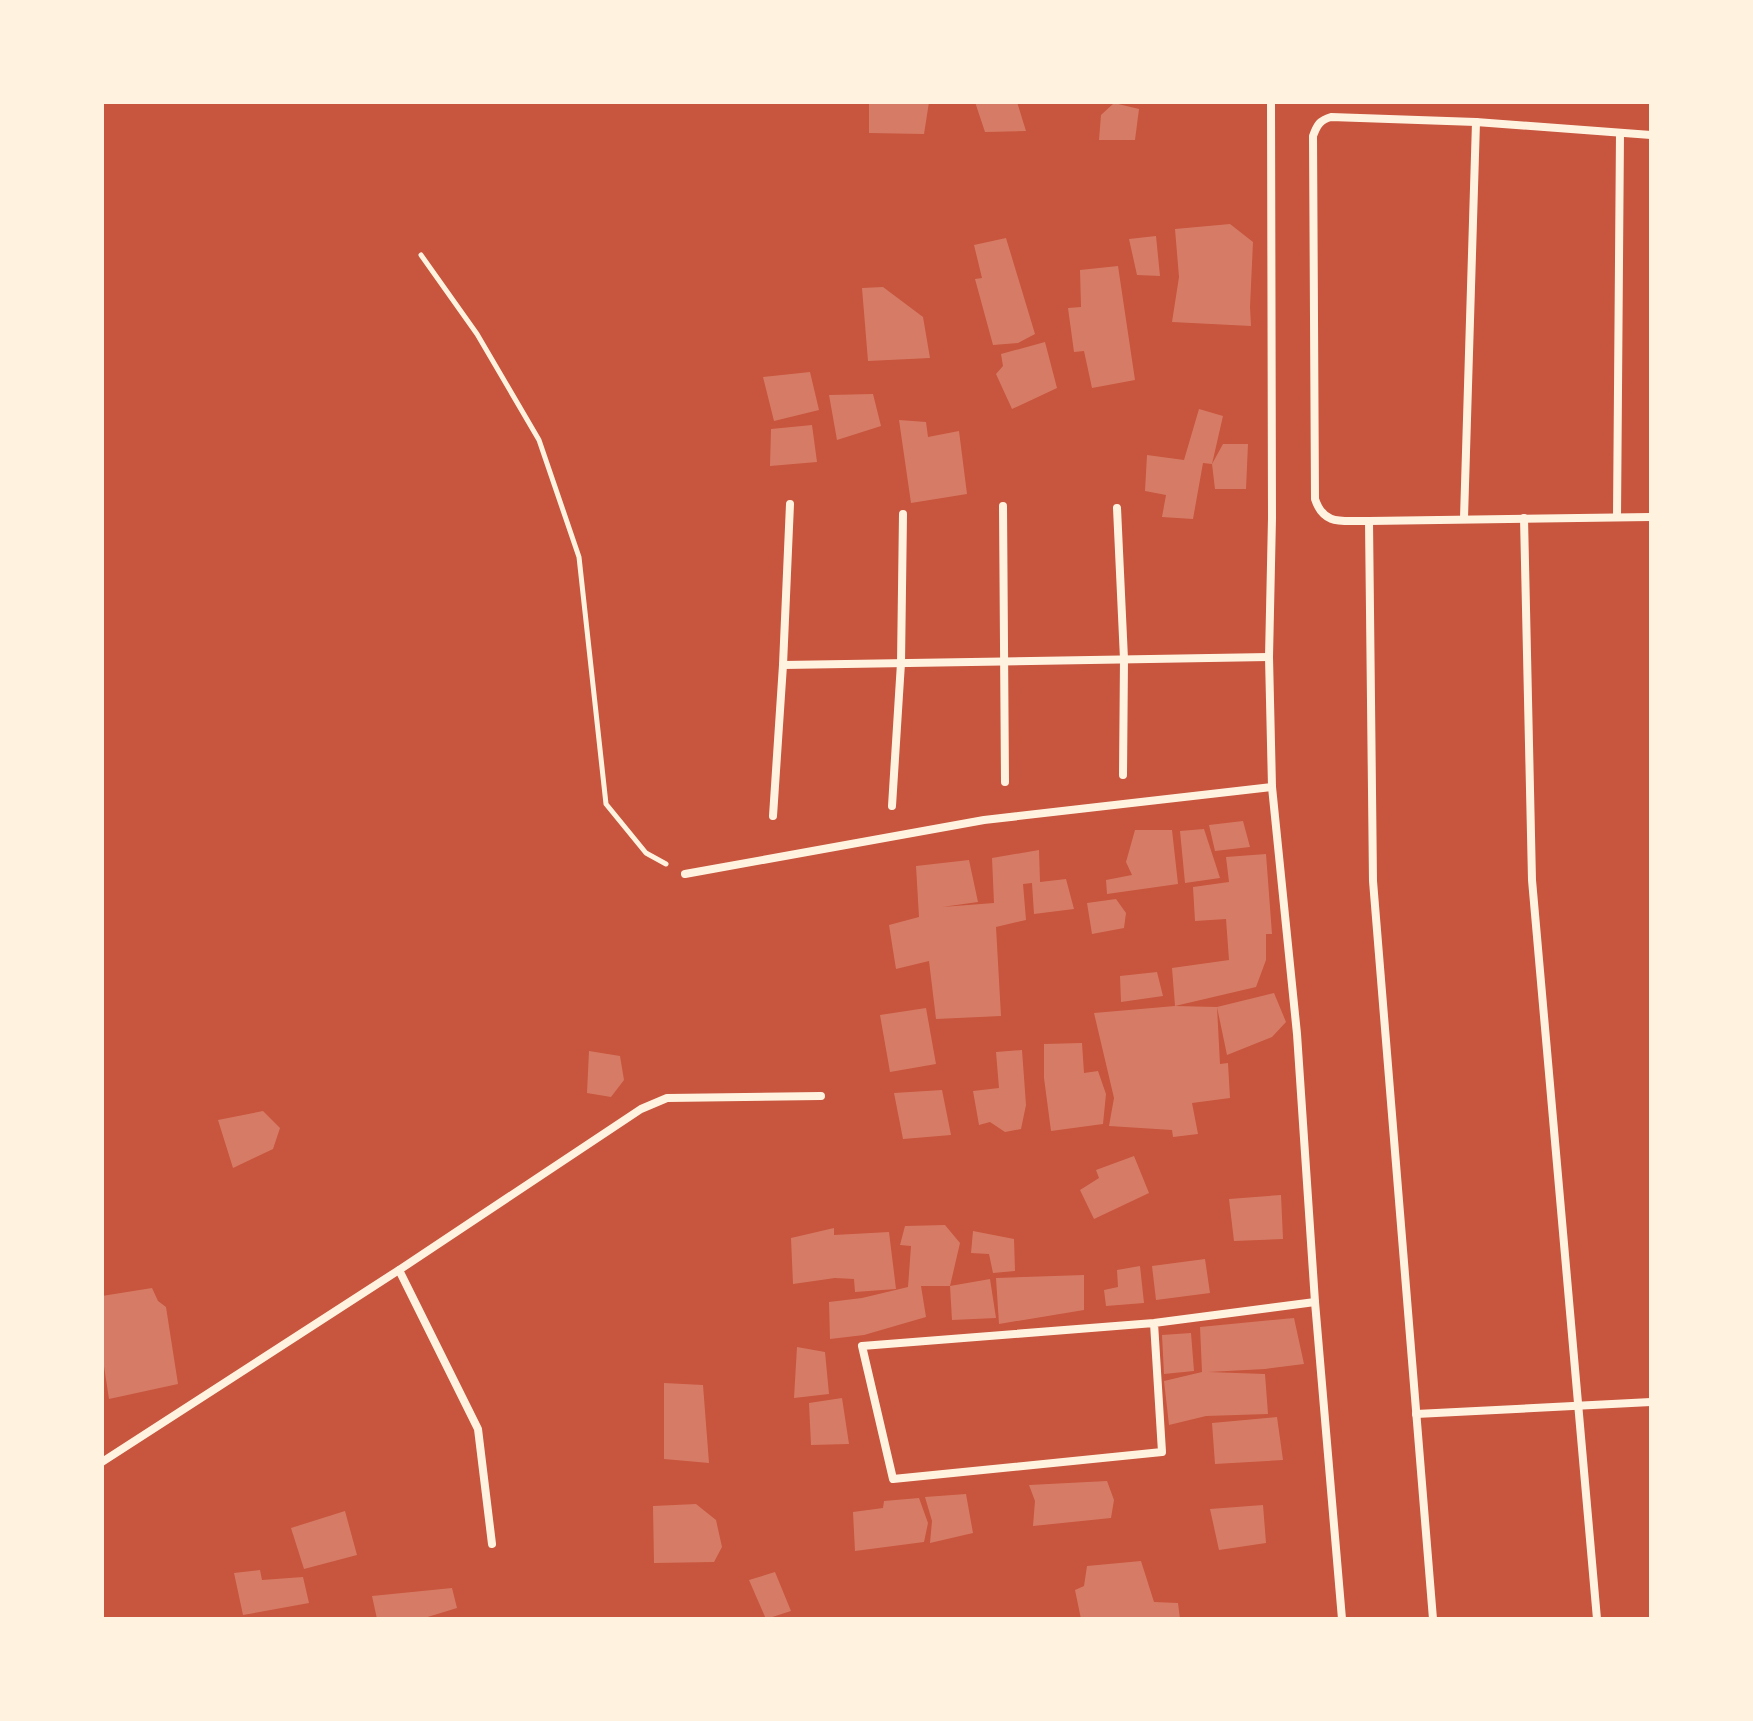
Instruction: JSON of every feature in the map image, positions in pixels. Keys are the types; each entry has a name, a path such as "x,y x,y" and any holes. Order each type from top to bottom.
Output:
{"street":[{"path":"1271,102 1272,518 1269,657 1272,787 1297,1034 1315,1302 1342,1619"},
{"path":"1651,135 1476,122 1331,117 1317,125 1313,136 1315,499 1324,516 1332,520 1369,521 1651,517"},
{"path":"1464,518 1476,122"},
{"path":"1617,517 1620,133"},
{"path":"773,816 790,504"},
{"path":"1003,506 1005,782"},
{"path":"1117,508 1124,659 1123,775"},
{"path":"892,806 901,663 903,514"},
{"path":"1524,518 1532,880 1597,1619"},
{"path":"1369,521 1373,881 1433,1619"},
{"path":"783,665 1269,657"},
{"path":"685,874 984,820 1272,787"},
{"path":"102,1462 641,1109 667,1098 821,1096"},
{"path":"399,1270 478,1429 492,1544"},
{"path":"1154,1323 1162,1452 893,1479 862,1346 1154,1323 1315,1302"},
{"path":"1416,1414 1651,1402"}],"path":[{"path":"421,255 477,334 539,440 579,557 606,804 646,853 685,874"}],"building":[{"path":"869,102 929,102 924,134 869,133"},
{"path":"975,102 1017,102 1026,131 985,132"},
{"path":"1114,103 1139,109 1135,140 1099,140 1101,115"},
{"path":"1230,224 1253,242 1251,326 1172,322 1179,277 1175,229"},
{"path":"1156,236 1160,276 1137,275 1129,239"},
{"path":"1006,238 1035,334 1018,343 993,345 975,279 982,278 974,245"},
{"path":"1118,266 1135,380 1092,388 1084,351 1074,352 1068,308 1081,307 1080,270"},
{"path":"883,287 923,317 930,358 868,361 862,288"},
{"path":"1045,342 1057,388 1012,409 996,374 1003,366 1001,354"},
{"path":"810,372 819,410 774,421 763,377"},
{"path":"873,394 881,426 837,440 829,395"},
{"path":"1199,409 1223,416 1212,464 1203,463 1193,519 1162,517 1166,495 1145,491 1147,455 1184,460"},
{"path":"899,420 926,422 928,437 959,431 967,494 911,503"},
{"path":"812,425 817,462 770,466 771,429"},
{"path":"1223,444 1248,444 1246,489 1215,489 1212,464"},
{"path":"1243,821 1250,847 1215,851 1209,825"},
{"path":"1204,829 1220,878 1185,883 1180,831"},
{"path":"1135,830 1172,830 1178,884 1107,894 1106,880 1132,875 1126,862"},
{"path":"1039,850 1040,882 1066,879 1074,909 1034,914 1032,883 1023,884 1026,920 996,927 1001,1016 936,1019 929,961 896,969 889,925 919,917 916,866 969,860 978,902 942,907 994,903 992,858"},
{"path":"1266,854 1272,934 1266,934 1266,960 1256,987 1175,1006 1172,968 1229,960 1226,919 1195,921 1193,887 1229,882 1226,857"},
{"path":"1116,899 1126,913 1124,928 1092,934 1087,903"},
{"path":"1157,972 1163,996 1121,1002 1120,976"},
{"path":"1274,993 1286,1022 1272,1037 1227,1055 1217,1007"},
{"path":"1175,1006 1217,1007 1220,1064 1228,1063 1230,1098 1192,1103 1198,1134 1173,1137 1172,1130 1109,1126 1114,1098 1094,1013"},
{"path":"926,1008 936,1064 890,1072 880,1015"},
{"path":"1082,1043 1084,1073 1098,1071 1106,1094 1103,1124 1051,1131 1044,1078 1044,1044"},
{"path":"1022,1050 1026,1105 1021,1129 1005,1132 990,1122 979,1125 973,1091 999,1088 996,1052"},
{"path":"589,1051 620,1056 624,1080 611,1097 587,1093"},
{"path":"942,1090 951,1135 903,1139 894,1093"},
{"path":"263,1111 280,1128 273,1149 233,1168 218,1120"},
{"path":"1134,1156 1149,1193 1094,1219 1080,1190 1099,1178 1096,1170"},
{"path":"1281,1195 1283,1239 1234,1241 1229,1199"},
{"path":"945,1225 960,1243 950,1286 921,1286 926,1317 864,1335 830,1339 829,1302 908,1287 911,1246 900,1245 905,1226"},
{"path":"834,1228 834,1235 889,1232 896,1289 855,1292 854,1279 835,1278 793,1284 791,1238"},
{"path":"973,1231 1014,1239 1015,1271 993,1273 989,1254 971,1253"},
{"path":"1205,1259 1210,1293 1156,1300 1152,1266"},
{"path":"1140,1266 1144,1303 1106,1306 1104,1290 1118,1287 1117,1270"},
{"path":"1084,1275 1084,1310 999,1324 996,1278"},
{"path":"990,1279 996,1318 952,1320 950,1286"},
{"path":"152,1288 158,1301 166,1307 178,1384 109,1399 102,1353 102,1296"},
{"path":"1294,1318 1304,1364 1208,1372 1265,1374 1268,1414 1206,1416 1169,1425 1164,1381 1202,1372 1200,1327"},
{"path":"1191,1333 1194,1371 1164,1374 1162,1335"},
{"path":"797,1347 825,1352 829,1394 794,1398"},
{"path":"664,1383 703,1385 709,1463 664,1459"},
{"path":"842,1398 849,1444 811,1445 809,1403"},
{"path":"1277,1417 1283,1460 1215,1464 1212,1423"},
{"path":"1107,1481 1114,1500 1111,1518 1033,1526 1035,1501 1029,1485"},
{"path":"966,1494 973,1533 930,1543 932,1521 925,1497"},
{"path":"919,1498 928,1523 924,1542 855,1551 853,1512 883,1508 884,1501"},
{"path":"696,1504 716,1520 722,1547 714,1562 654,1563 653,1506"},
{"path":"1263,1505 1266,1543 1219,1550 1210,1509"},
{"path":"345,1511 357,1555 304,1569 291,1528"},
{"path":"1141,1561 1154,1602 1178,1603 1180,1619 1081,1619 1075,1590 1084,1586 1087,1566"},
{"path":"260,1570 262,1580 303,1577 309,1603 243,1615 234,1573"},
{"path":"775,1572 791,1611 766,1619 749,1580"},
{"path":"452,1588 457,1608 421,1619 377,1619 372,1596"}]}
